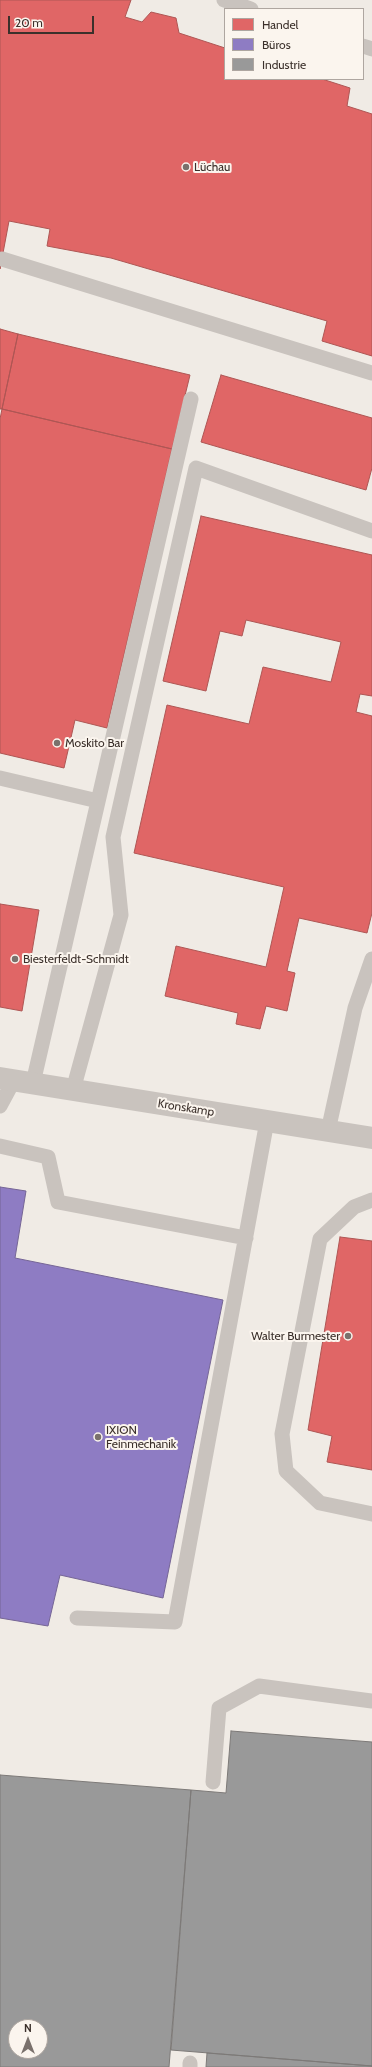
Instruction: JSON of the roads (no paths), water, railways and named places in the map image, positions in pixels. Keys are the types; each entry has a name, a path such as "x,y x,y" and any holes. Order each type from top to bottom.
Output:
{"street":[{"name":"Kronskamp","path":"16,1080 372,1138"}],"lane":[{"path":"224,0 248,8"},
{"path":"2,259 372,373"},
{"path":"0,1106 16,1080 98,801 191,399"},
{"path":"73,1090 121,915 113,837 196,468 372,531"},
{"path":"0,778 98,801"},
{"path":"328,1131 355,1008 372,959"},
{"path":"77,1618 175,1622 267,1121"},
{"path":"0,1146 48,1157 58,1202 246,1238"},
{"path":"372,1200 354,1207 320,1238 282,1434 286,1471 320,1503 372,1514"},
{"path":"213,1782 219,1708 259,1686 372,1701"}],"place":[{"name":"Lüchau","path":"186,167"},
{"name":"Moskito Bar","path":"57,743"},
{"name":"Biesterfeldt-Schmidt","path":"15,959"},
{"name":"Walter Burmester","path":"348,1336"},
{"name":"IXION Feinmechanik","path":"98,1437"}]}
